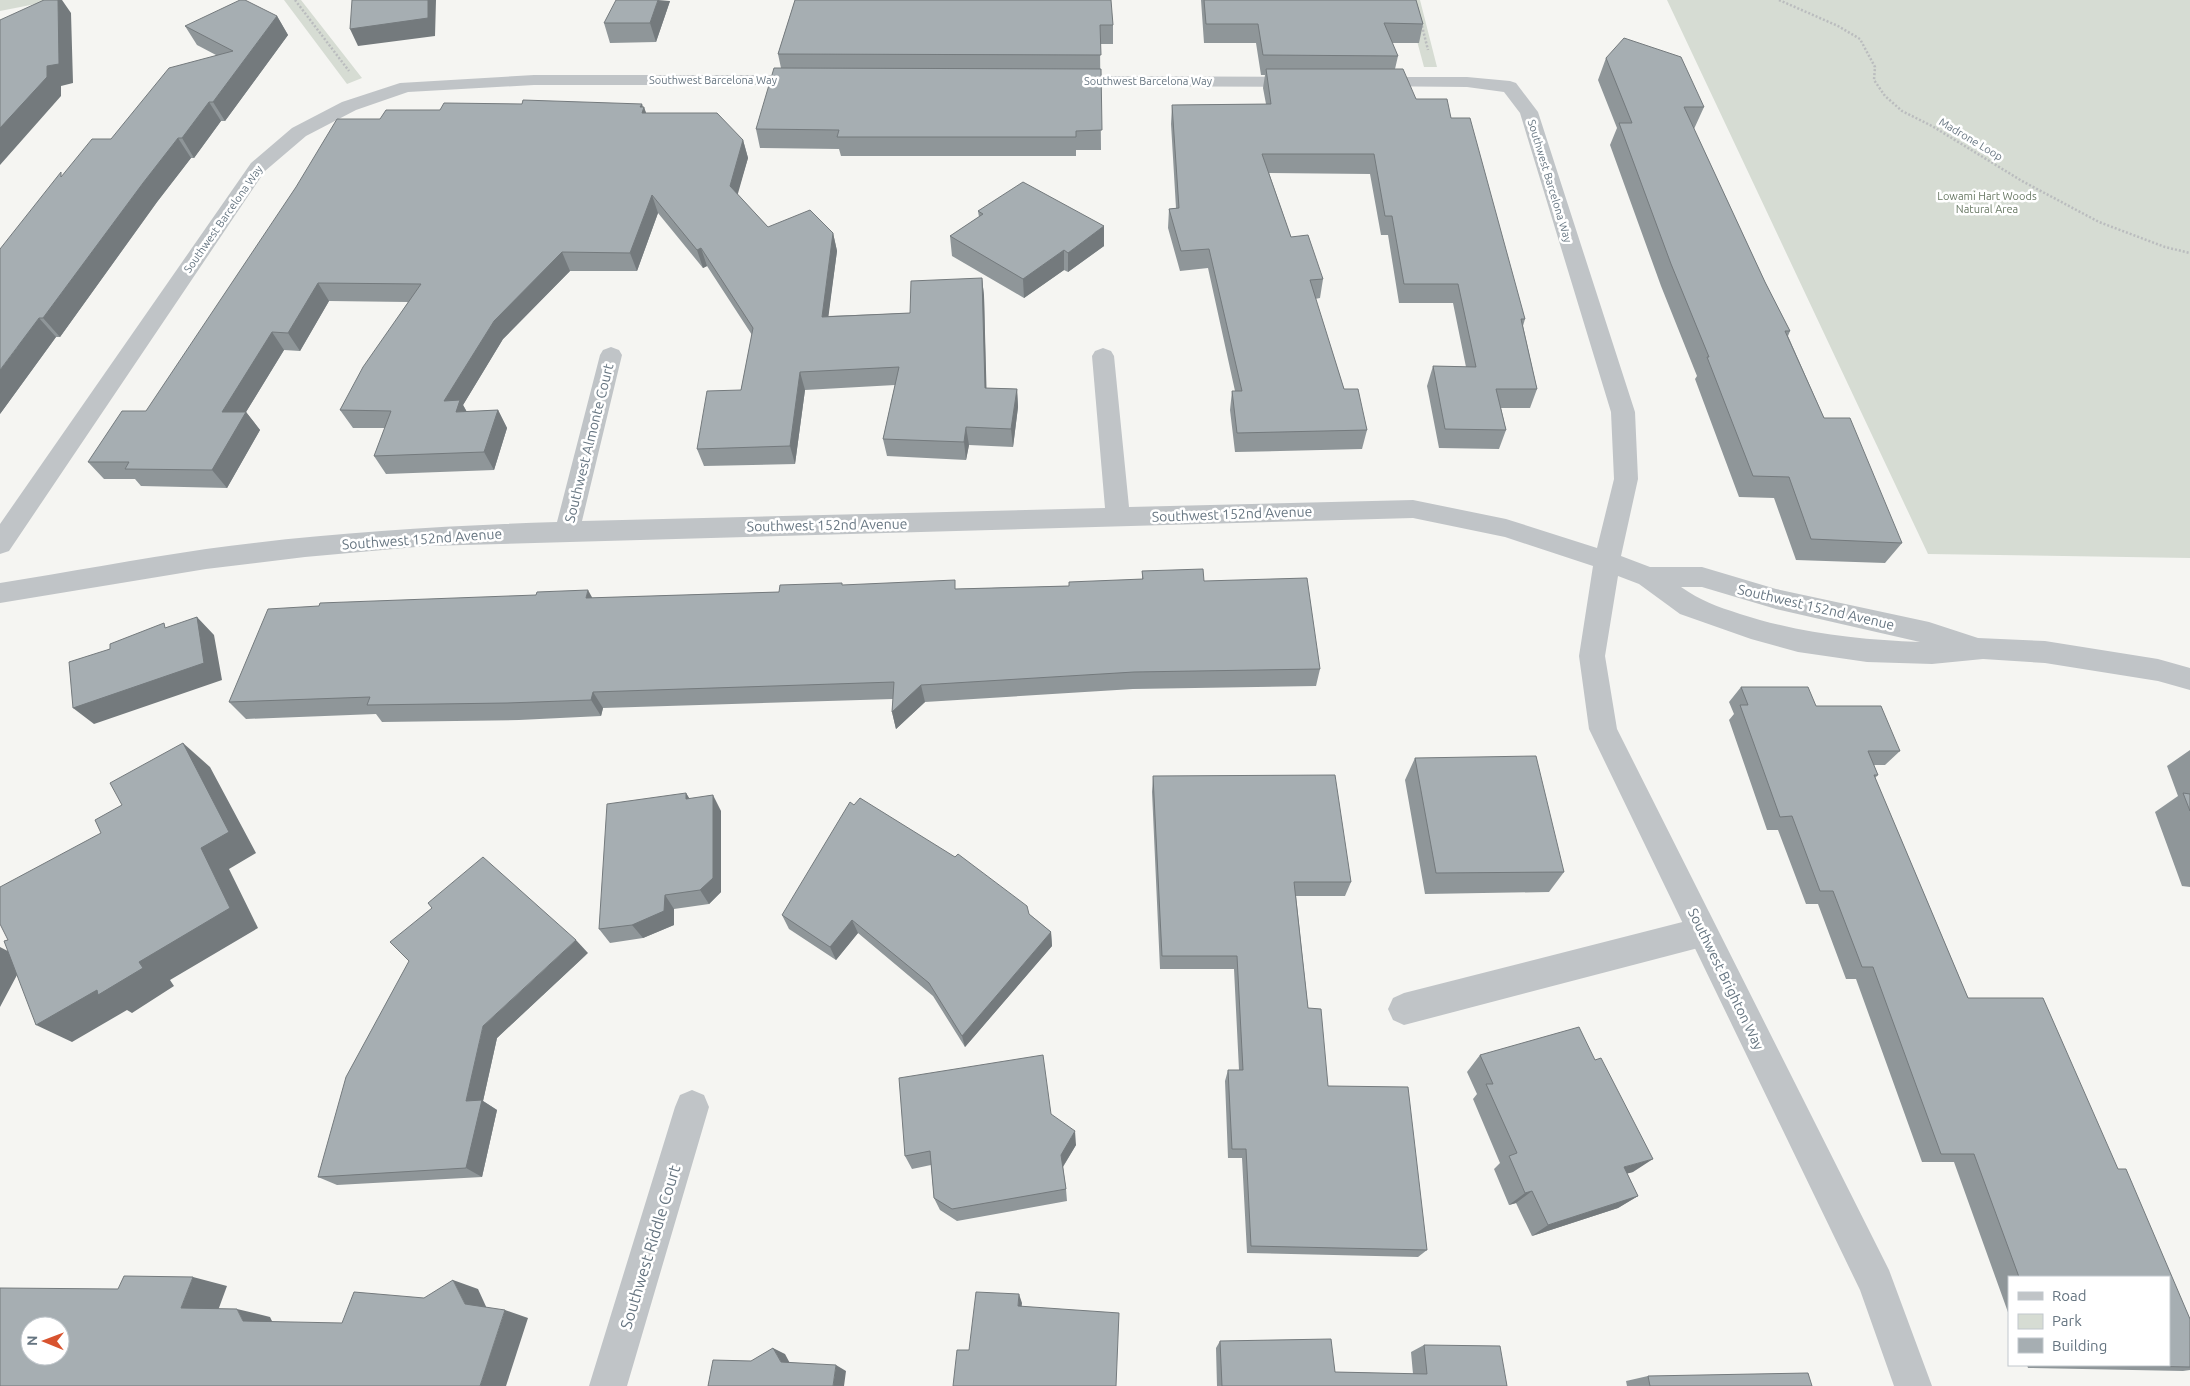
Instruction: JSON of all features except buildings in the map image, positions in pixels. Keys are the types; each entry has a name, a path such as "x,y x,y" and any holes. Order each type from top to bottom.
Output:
{"street":[{"name":"Southwest Barcelona Way","path":"0,544 258,167 299,132 366,99 406,87 534,80 821,80"},
{"name":"Southwest Barcelona Way","path":"1039,81 1317,82"},
{"name":"Southwest Barcelona Way","path":"1347,82 1467,82 1510,87 1528,112 1623,412 1626,479 1607,561"},
{"name":"Southwest Almonte Court","path":"567,531 612,355"},
{"path":"1103,356 1118,517"},
{"name":"Southwest 152nd Avenue","path":"0,593 206,558 427,536 1413,509 1506,528 1607,561 1648,577 1689,606 1744,626 1798,641 1876,651 1932,653 1983,648 2054,653 2158,670 2190,679"},
{"name":"Southwest Brighton Way","path":"1607,561 1592,656 1603,729 1876,1284 1913,1386"},
{"name":"Southwest 152nd Avenue","path":"1648,577 1702,578 1776,599 1929,633 1983,648"},
{"path":"1404,1009 1702,932"},
{"name":"Southwest Riddle Court","path":"608,1386 692,1108"}],"path":[{"path":"295,0 354,77 366,99"},
{"name":"Madrone Loop","path":"1780,0 1838,26 1860,39 1874,67 1874,80 1885,96 1902,111 1932,126 2022,181 2099,222 2190,253"},
{"path":"1420,18 1436,82"}],"green space":[{"path":"0,0 56,0 0,11"},
{"path":"284,0 301,0 362,78 347,84"},
{"path":"1406,0 1420,0 1437,67 1424,67"},
{"name":"Lowami Hart Woods Natural Area","path":"1667,0 2190,0 2190,558 1928,554"}]}
